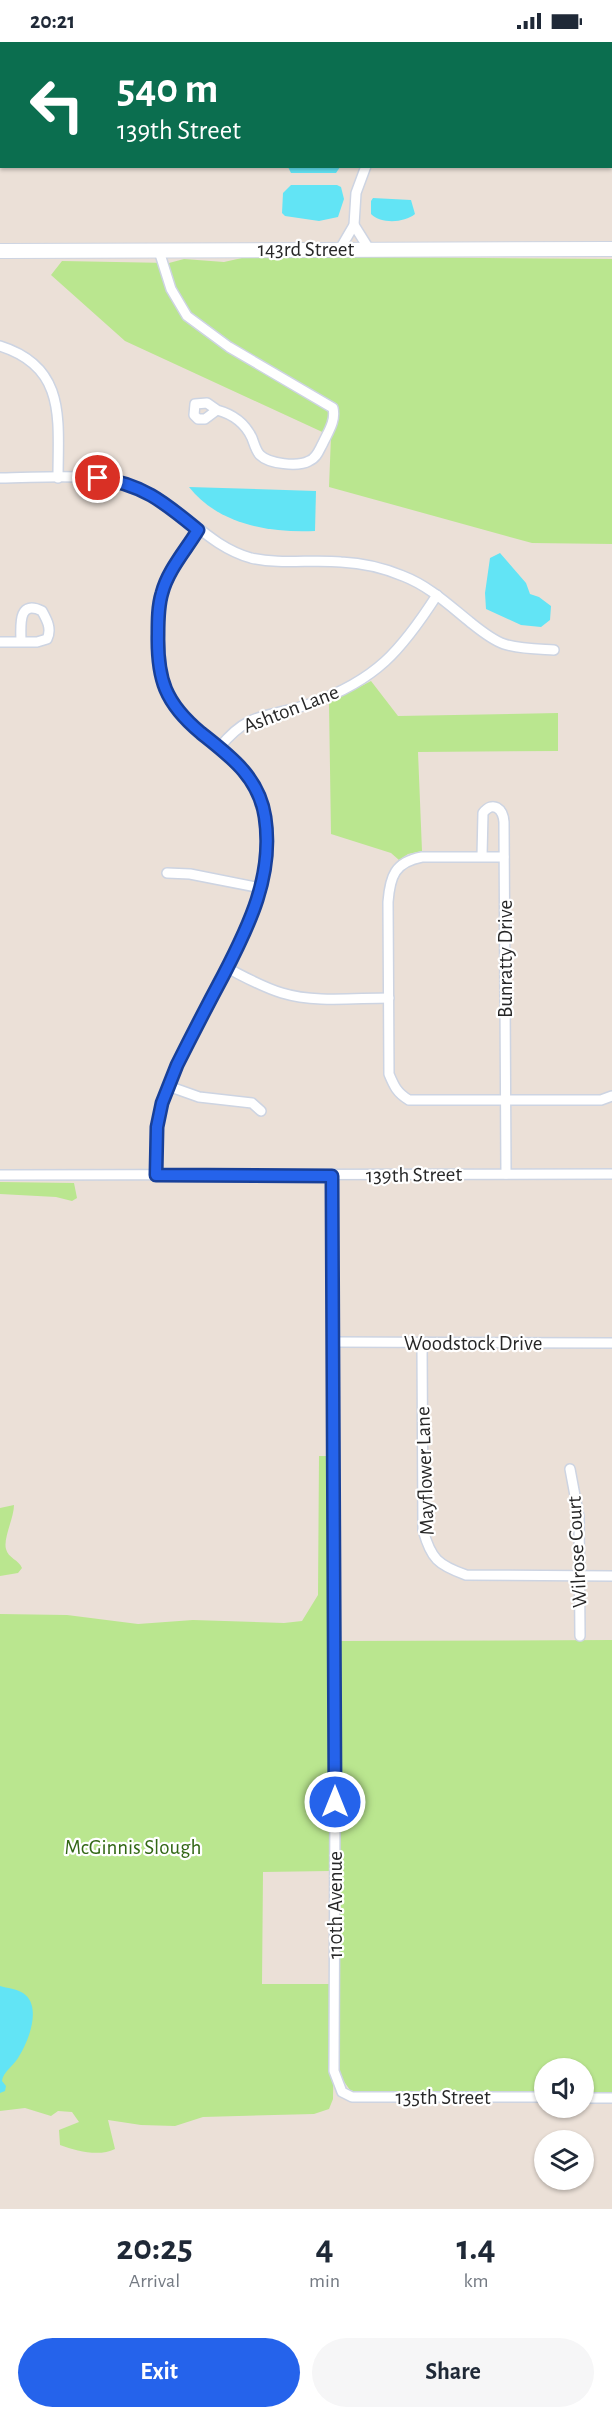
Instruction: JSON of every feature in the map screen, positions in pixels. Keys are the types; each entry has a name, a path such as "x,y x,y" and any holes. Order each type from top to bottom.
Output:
{"main road":[{"name":"143rd Street","path":"0,251 612,249"}],"street":[{"path":"340,249 354,225 356,193 365,168"},
{"path":"354,225 369,249"},
{"path":"159,250 171,289 187,316 229,347 333,408 334,414 332,424 316,456 308,462 287,463 268,460 260,455 249,432 240,422 229,413 217,410"},
{"path":"0,346 20,352 48,380 55,399 58,424 58,478"},
{"path":"0,478 110,480 140,488 158,498 225,548 252,558 287,562 340,561 362,564 399,574 419,582 502,644 520,648 554,650"},
{"path":"156,1175 157,1127 168,1086 252,916 261,888 267,841 266,817 261,798 243,767 184,717 161,681 158,657 158,615 162,592 198,530"},
{"name":"Ashton Lane","path":"220,747 242,724 258,717 317,701 355,684 376,670 411,636 437,595"},
{"path":"0,642 21,642"},
{"name":"Bunratty Drive","path":"482,856 483,813 487,808 494,806 500,808 503,813 506,1174"},
{"path":"504,856 422,857 409,859 399,866 389,886 389,1074 399,1094 409,1100 601,1100 612,1096"},
{"path":"168,873 190,874 261,888"},
{"path":"227,968 284,994 311,998 389,998"},
{"path":"168,1086 199,1097 252,1103 261,1111"},
{"name":"139th Street","path":"0,1175 612,1174"},
{"name":"110th Avenue","path":"332,1176 334,2071 336,2082 342,2092"},
{"name":"Woodstock Drive","path":"334,1342 612,1343"},
{"name":"Mayflower Lane","path":"422,1343 423,1530 429,1552 447,1568 466,1575 612,1576"},
{"name":"Wilrose Court","path":"570,1469 579,1517 580,1636"},
{"name":"135th Street","path":"342,2092 352,2097 534,2097"},
{"path":"594,2098 612,2098"}],"green space":[{"path":"251,256 612,259 612,544 532,543 329,487 331,436 125,341 51,275 62,261 169,263 184,259 224,262"},
{"path":"371,681 398,716 558,713 558,751 418,752 422,851 408,854 399,860 391,853 331,834 329,703"},
{"path":"0,1182 74,1183 77,1198 72,1201 56,1197 0,1194"},
{"name":"McGinnis Slough","path":"319,1456 328,1456 329,1871 263,1872 262,1984 335,1984 333,2099 329,2109 314,2114 203,2117 175,2126 141,2125 108,2120 115,2149 95,2153 60,2145 59,2130 79,2122 72,2112 58,2111 51,2116 25,2108 0,2111 0,1614 67,1615 138,1624 193,1620 284,1623 302,1621 318,1595"},
{"path":"14,1505 5,1544 9,1555 22,1568 18,1573 0,1576 0,1508"},
{"path":"612,1640 612,2094 594,2094 594,2058 534,2058 534,2093 360,2093 350,2090 340,2076 341,1641"}],"water":[{"path":"288,168 339,168 336,173 291,173"},
{"path":"291,185 337,185 341,187 344,199 338,217 319,221 285,216 282,213 283,193"},
{"path":"373,198 411,200 415,214 399,221 386,221 375,217 371,214"},
{"path":"189,487 316,491 315,531 281,530 246,524 215,510"},
{"path":"500,553 526,583 530,594 539,597 551,606 550,620 541,627 521,625 486,609 485,593 490,558"},
{"path":"0,1986 23,1993 29,1999 33,2015 26,2043 18,2058 4,2075 2,2081 6,2086 5,2091 0,2093"}],"route":[{"path":"98,478 121,481 140,488 158,498 198,530 162,592 158,615 158,657 161,681 184,717 243,767 261,798 266,817 265,868 256,907 168,1086 157,1127 156,1175 332,1176 335,1802"}]}
